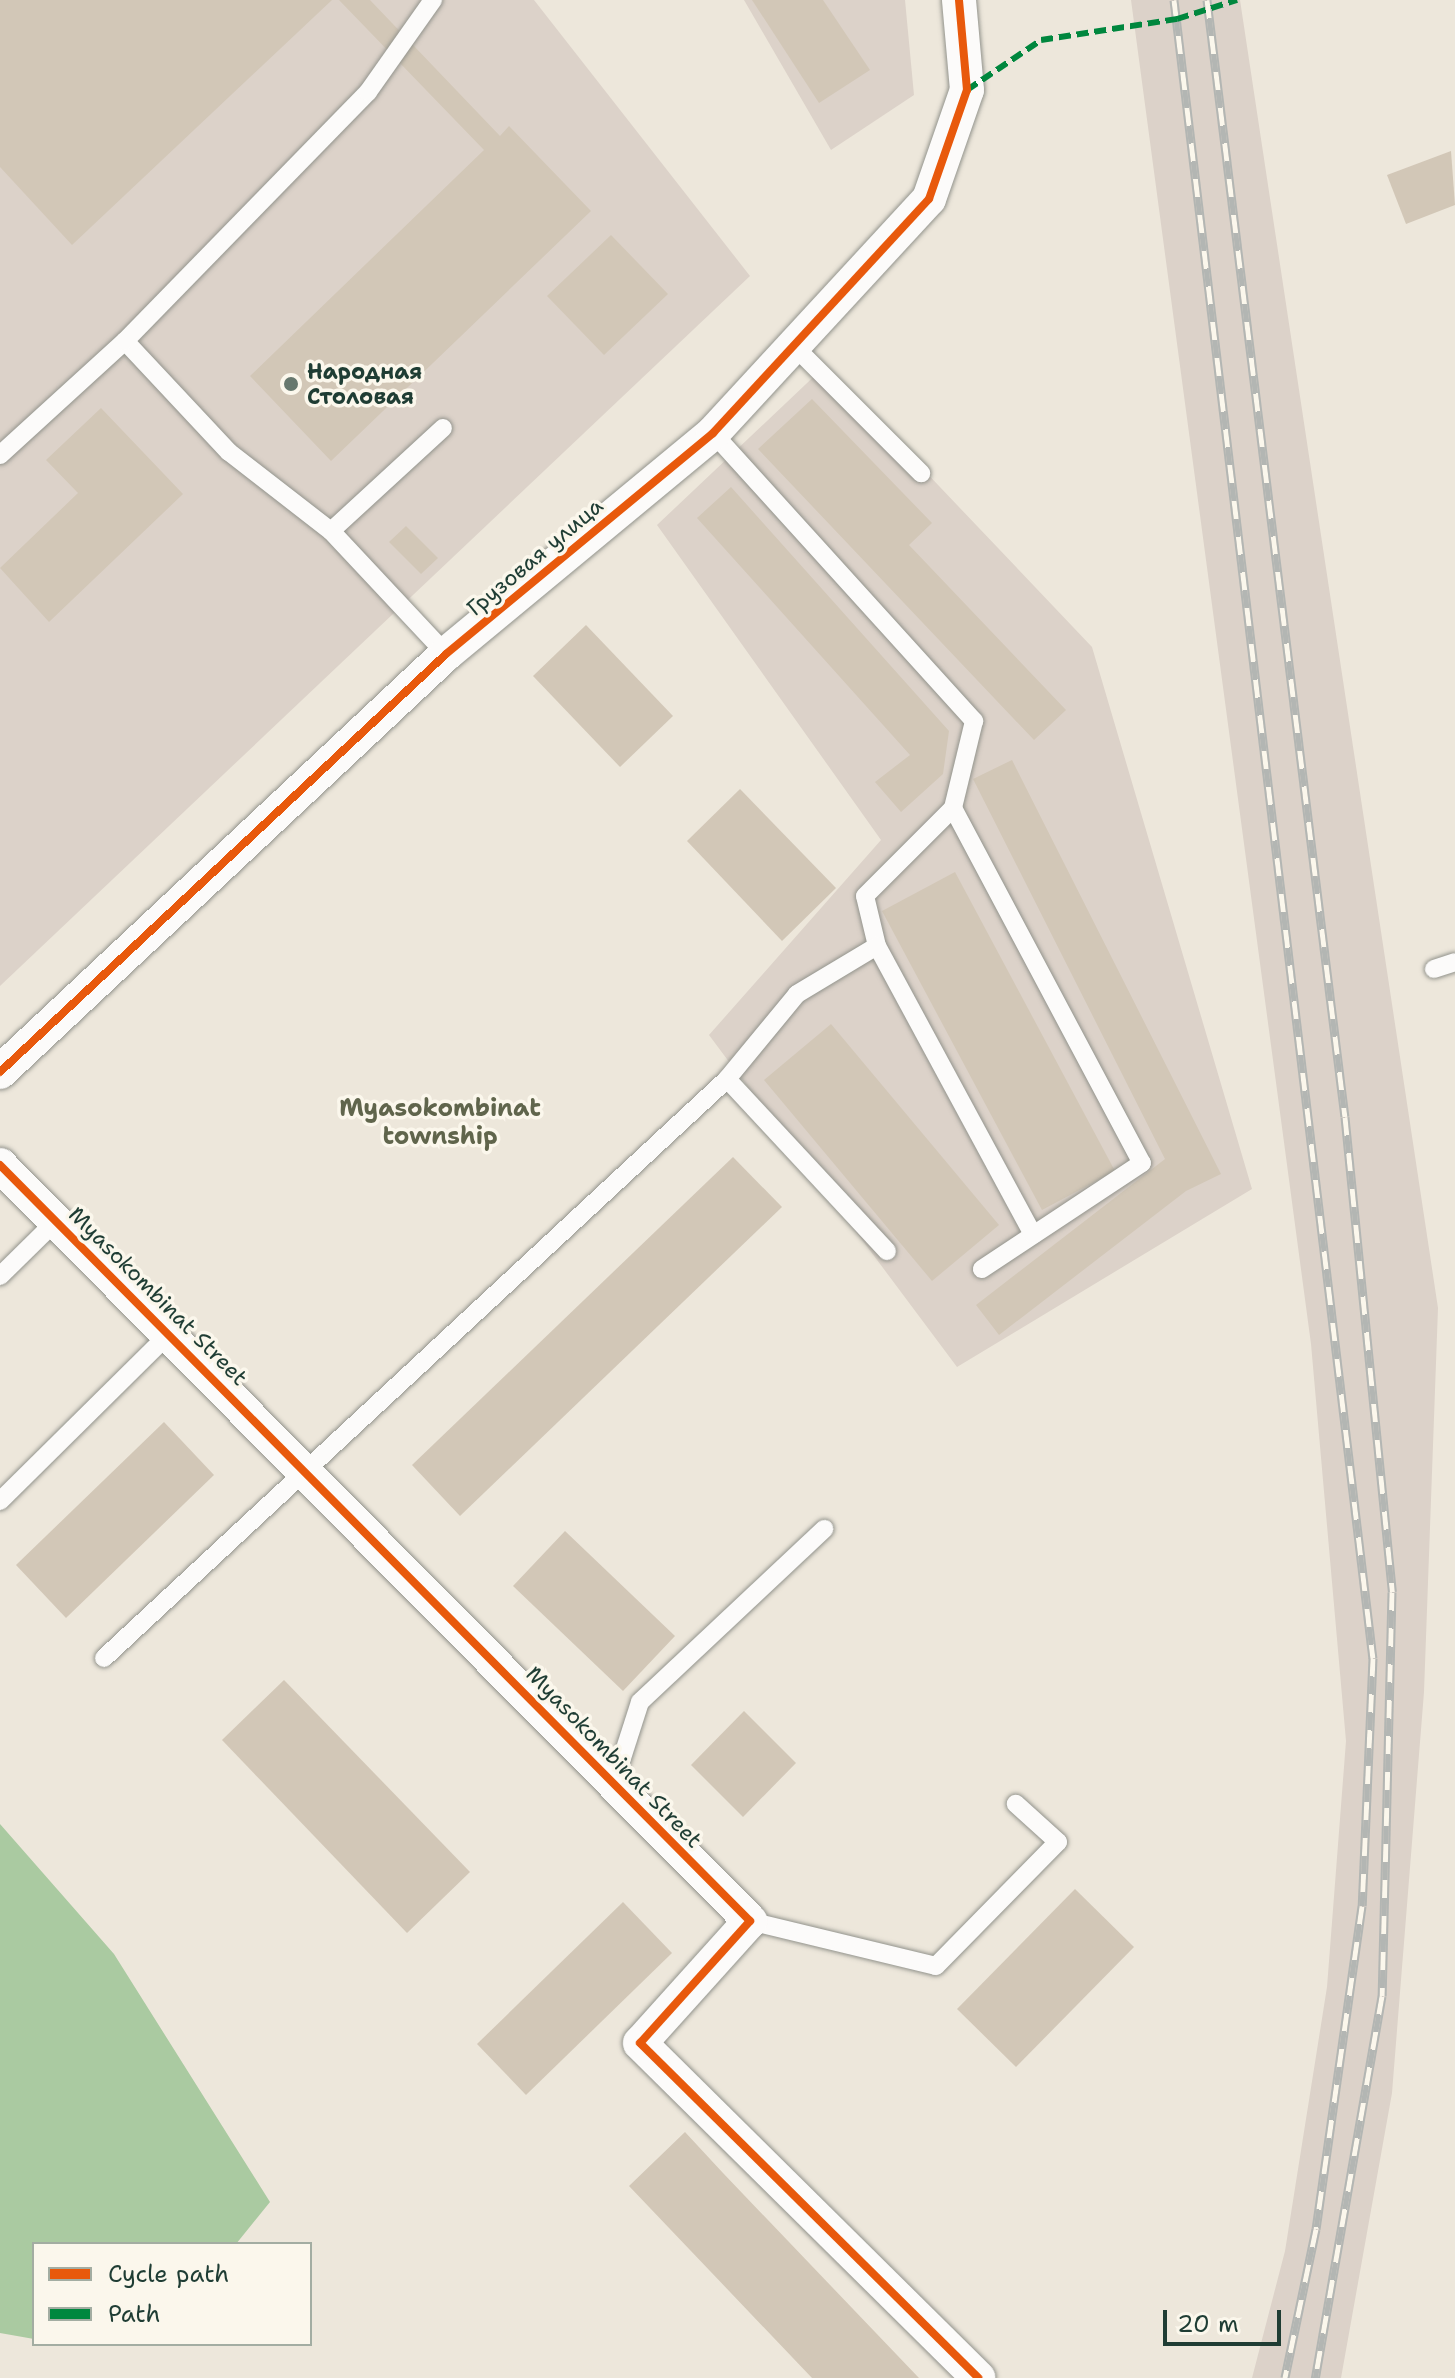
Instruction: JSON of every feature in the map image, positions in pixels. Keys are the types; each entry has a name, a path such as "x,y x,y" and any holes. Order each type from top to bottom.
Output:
{"street":[{"name":"Грузовая улица","path":"0,1072 446,654 713,433 929,199 967,90 959,0"},
{"name":"Myasokombinat Street","path":"0,1165 308,1470 750,1921"},
{"path":"750,1921 640,2043 978,2378"}],"lane":[{"path":"0,455 125,341 368,92 433,0"},
{"path":"125,341 229,452 331,531 446,654"},
{"path":"794,346 921,473"},
{"path":"331,531 443,428"},
{"path":"713,433 974,721 953,808 865,896 877,946 1033,1234"},
{"path":"953,808 1142,1163 982,1269"},
{"path":"104,1658 727,1079 797,994 877,946"},
{"path":"1434,969 1455,962"},
{"path":"727,1079 887,1251"},
{"path":"0,1276 56,1221"},
{"path":"0,1501 170,1333"},
{"path":"614,1783 640,1702 824,1529"},
{"path":"750,1921 936,1966 1058,1842 1016,1804"}],"shaded area":[{"path":"0,0 534,0 750,276 0,986"},
{"path":"744,0 905,0 914,95 831,150"},
{"path":"1131,0 1240,0 1438,1308 1424,1692 1392,2093 1341,2378 1252,2378 1285,2251 1327,1987 1346,1741 1311,1344"},
{"path":"825,366 1092,647 1252,1189 957,1367 709,1035 881,840 657,525"}],"green space":[{"path":"0,1824 114,1954 270,2202 238,2242 32,2242 32,2339 0,2333"}],"building":[{"path":"0,0 332,0 72,245 0,167"},
{"path":"339,0 370,0 500,136 509,126 591,211 331,461 250,376 484,150"},
{"path":"752,0 823,0 870,70 819,103"},
{"path":"1451,151 1455,205 1406,224 1387,175"},
{"path":"611,235 668,294 604,355 547,296"},
{"path":"812,399 932,523 909,545 1066,710 1034,740 758,449"},
{"path":"101,408 183,494 49,622 0,568 78,493 46,460"},
{"path":"731,487 949,731 943,774 901,812 875,782 910,755 697,518"},
{"path":"406,526 438,558 421,574 389,542"},
{"path":"586,625 673,716 620,767 533,676"},
{"path":"1012,760 1221,1174 1186,1191 999,1335 976,1305 1165,1159 973,779"},
{"path":"740,789 836,888 782,941 687,841"},
{"path":"955,872 1115,1171 1042,1210 882,911"},
{"path":"831,1024 999,1225 932,1281 764,1080"},
{"path":"733,1157 782,1207 460,1516 412,1465"},
{"path":"164,1422 214,1475 66,1618 16,1565"},
{"path":"565,1531 675,1636 623,1691 513,1586"},
{"path":"284,1680 470,1872 407,1933 222,1740"},
{"path":"744,1711 796,1763 743,1817 691,1765"},
{"path":"1075,1889 1134,1947 1016,2067 957,2009"},
{"path":"623,1902 672,1953 526,2095 477,2044"},
{"path":"685,2132 919,2378 812,2378 629,2186"}],"railway":[{"path":"1174,0 1373,1658 1362,1906 1316,2229 1285,2378"},
{"path":"1207,0 1345,1117 1392,1592 1382,1996 1315,2378"}],"marked path":[{"path":"967,90 1041,40 1177,19 1237,0"}],"cycle path":[{"path":"0,1072 446,654 713,433 929,199 967,90 959,0"},
{"path":"0,1165 750,1921 640,2043 978,2378"}],"place":[{"name":"Народная Столовая","path":"291,384"}],"district":[{"name":"Myasokombinat township","path":"440,1123"}]}
